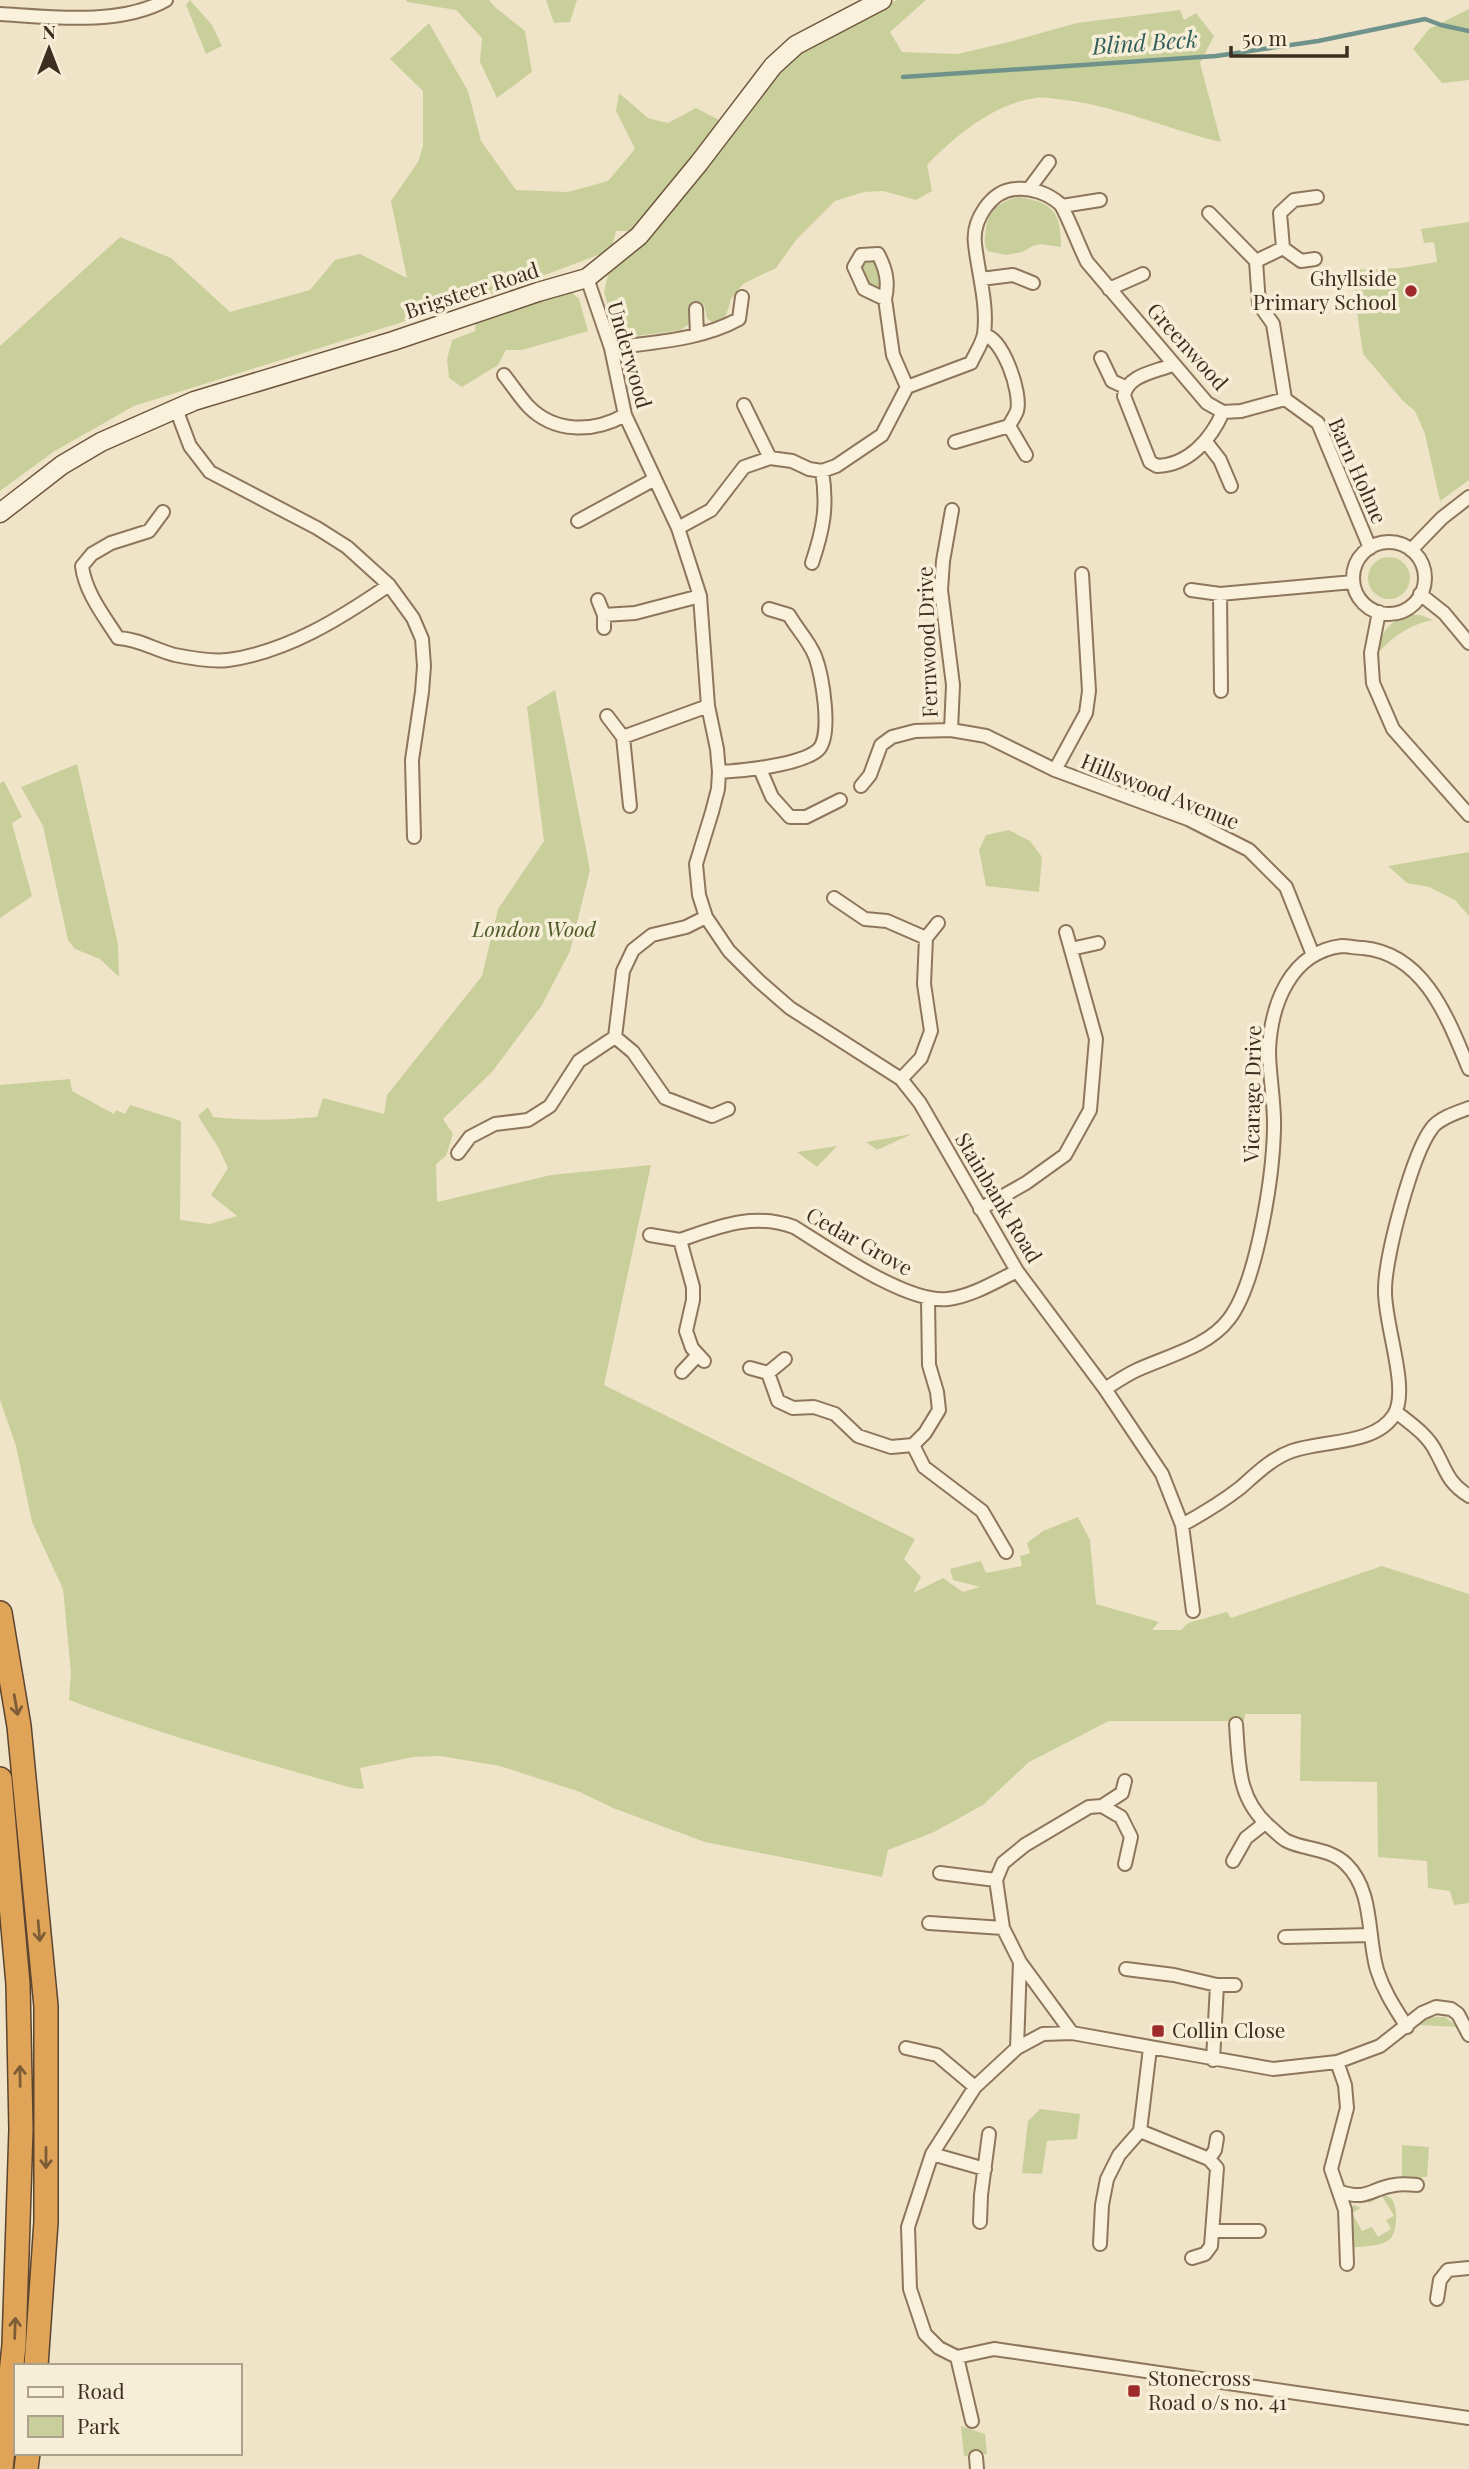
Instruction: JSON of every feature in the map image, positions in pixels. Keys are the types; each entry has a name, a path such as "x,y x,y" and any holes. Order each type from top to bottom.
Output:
{"highway":[{"path":"0,1613 19,1726 33,1848 46,2006 46,2222 36,2364"},
{"path":"0,1779 18,1984 21,2129 14,2345 1,2469"}],"street":[{"path":"0,13 55,17 105,16 137,11 166,0"},
{"name":"Brigsteer Road","path":"0,513 62,465 101,442 194,401 393,341 587,278 639,236 773,66 796,45 882,0"},
{"path":"1029,189 1049,162"},
{"path":"678,528 711,510 744,467 770,458 792,461 809,469 822,471 836,467 882,435 906,387 971,363 984,335 981,279 975,243 984,208 998,194 1014,189 1029,189 1062,205 1100,200"},
{"path":"1315,259 1301,261 1283,248 1280,213 1294,200 1317,197"},
{"name":"Greenwood","path":"1062,205 1087,262 1207,403 1223,412 1241,411 1285,399"},
{"path":"1209,213 1256,261 1259,304 1273,324 1285,399"},
{"path":"1256,261 1283,248"},
{"name":"Greenwood","path":"1109,289 1143,274"},
{"path":"981,279 1013,275 1033,283"},
{"name":"Underwood","path":"587,278 611,348 625,415 678,528 700,596 708,706 719,772 718,789 696,864"},
{"path":"611,348 720,329 739,318 743,297"},
{"path":"885,299 893,355 906,387"},
{"path":"696,309 697,335"},
{"path":"956,442 1009,426 1017,411 1014,383 995,340 984,335"},
{"path":"1101,358 1112,381 1125,387"},
{"path":"1172,365 1131,381 1125,387 1124,396 1150,462 1157,466 1178,462 1206,442 1223,412"},
{"path":"504,375 528,407 548,421 581,430 600,426 625,415"},
{"name":"Barn Holme","path":"1285,399 1318,423 1370,548"},
{"path":"744,405 770,458"},
{"path":"176,409 190,446 210,472 317,528 347,547 389,585 413,618 422,639 422,692 412,760 414,837"},
{"path":"1009,426 1026,456"},
{"path":"1206,442 1220,460 1231,486"},
{"path":"812,563 823,531 825,491 822,471"},
{"path":"578,521 655,479"},
{"path":"1411,550 1442,518 1469,497"},
{"name":"Fernwood Drive","path":"951,730 953,685 941,590 952,510"},
{"path":"163,512 149,531 111,543 92,554 82,566 83,575 99,608 118,638 132,639 174,655 226,660 278,648 330,622 389,585"},
{"path":"1391,542 1411,550 1423,568 1425,579 1420,594 1410,607 1400,612 1379,612 1362,601 1353,582 1357,562 1370,548 1391,542"},
{"name":"Hillswood Avenue","path":"1055,770 1086,713 1089,691 1082,574"},
{"path":"1191,590 1220,594 1353,582"},
{"path":"1220,594 1221,691"},
{"path":"1420,594 1444,613 1469,643"},
{"path":"597,600 604,621 700,596"},
{"path":"719,772 760,768 792,760 818,750 825,737 825,702 816,659 789,615 769,609"},
{"path":"1379,612 1371,653 1373,683 1393,729 1469,815"},
{"path":"623,737 708,706"},
{"path":"607,716 623,737 630,806"},
{"name":"Hillswood Avenue","path":"861,786 870,775 881,746 892,737 915,731 951,730 986,736 1055,770 1188,819 1249,850 1286,887 1314,955"},
{"path":"760,768 772,797 790,817 806,817 840,800"},
{"name":"Stainbank Road","path":"696,864 699,895 706,918 729,951 790,1009 901,1079 920,1103 1017,1271 1105,1389 1162,1474 1182,1525 1193,1611"},
{"path":"834,898 865,919 887,921 926,938"},
{"path":"458,1153 470,1138 495,1124 528,1120 551,1106 579,1061 615,1037 623,971 633,950 652,935 686,927 706,918"},
{"path":"901,1079 921,1058 931,1031 924,984 926,938 938,923"},
{"path":"980,1209 1026,1183 1065,1155 1090,1110 1097,1039 1066,932"},
{"path":"1071,949 1098,943"},
{"path":"1314,955 1342,946 1394,956 1413,970 1429,988 1449,1022 1469,1069"},
{"name":"Vicarage Drive","path":"1105,1389 1134,1371 1212,1337 1230,1319 1257,1250 1272,1169 1274,1128 1269,1049 1275,1006 1294,970 1314,955"},
{"path":"615,1037 634,1052 665,1098 712,1116 728,1109"},
{"path":"1182,1525 1211,1509 1268,1464 1291,1451 1374,1434 1387,1425 1396,1412 1401,1382 1388,1323 1385,1290 1388,1259 1418,1153 1433,1125 1469,1108"},
{"name":"Cedar Grove","path":"650,1235 680,1240 727,1224 758,1219 776,1221 794,1227 897,1287 928,1299 949,1299 977,1291 1017,1271"},
{"path":"680,1240 693,1287 686,1331 692,1348 701,1358 682,1372"},
{"path":"768,1373 778,1401 793,1408 814,1407 835,1413 858,1436 891,1447 913,1445 925,1433 939,1410 929,1365 928,1299"},
{"path":"768,1373 785,1359"},
{"path":"750,1368 768,1373"},
{"path":"1396,1412 1417,1429 1436,1450 1443,1469 1455,1487 1469,1496"},
{"path":"913,1445 924,1467 982,1511 1006,1552"},
{"path":"1236,1724 1238,1762 1247,1800 1265,1823 1286,1840 1320,1849 1346,1863 1363,1890 1377,1968 1388,2000 1407,2027"},
{"path":"1072,2034 1020,1962 1003,1928 996,1880 1003,1863 1025,1845 1089,1807 1102,1806 1122,1793 1125,1781"},
{"path":"1102,1806 1121,1817 1131,1837 1125,1864"},
{"path":"1233,1861 1246,1838 1265,1823"},
{"path":"940,1873 996,1880"},
{"path":"929,1923 1003,1928"},
{"path":"1285,1937 1371,1935"},
{"path":"1017,2048 1020,1962"},
{"path":"1126,1969 1235,1986"},
{"path":"1213,2060 1217,1985"},
{"path":"1469,2035 1458,2014 1451,2009 1436,2007 1422,2013 1380,2046 1337,2062 1273,2069 1072,2034 1043,2034 1017,2048 975,2087 932,2154 908,2227 910,2289 925,2334 939,2348 957,2357 994,2349 1469,2418"},
{"path":"905,2048 937,2055 975,2087"},
{"path":"1100,2244 1107,2179 1118,2155 1140,2131 1150,2048"},
{"path":"1337,2062 1345,2085 1347,2108 1331,2169 1345,2210 1347,2264"},
{"path":"1140,2131 1209,2159 1217,2168 1211,2246 1205,2254 1192,2258"},
{"path":"980,2222 989,2134"},
{"path":"1209,2159 1215,2150 1217,2138"},
{"path":"932,2154 985,2169"},
{"path":"1341,2192 1361,2196 1395,2185 1417,2185"},
{"path":"1213,2231 1259,2231"},
{"path":"1437,2299 1440,2280 1448,2270 1469,2268"},
{"path":"957,2357 972,2421"}],"green space":[{"path":"190,0 212,25 222,46 206,54 186,5"},
{"path":"406,0 489,0 525,31 532,72 497,98 480,62 482,38 456,10"},
{"path":"546,0 577,0 570,22 554,23"},
{"path":"897,0 926,0 890,32 902,52 957,54 1077,23 1180,10 1184,20 1196,13 1214,36 1200,63 1221,142 1098,106 1040,98 1019,102 990,114 963,132 938,154 927,165 932,191 916,200 883,191 864,192 835,201 796,240 776,268 743,284 731,299 725,319 714,324 707,318 704,305 691,307 689,324 681,330 636,336 614,326 604,292 609,271 646,241 780,72 803,52 829,35"},
{"path":"1469,9 1469,80 1442,83 1413,49 1429,29"},
{"path":"429,23 468,91 481,141 516,190 568,192 608,181 635,149 616,111 619,93 648,118 668,123 696,108 721,121 636,231 616,231 611,250 508,289 134,406 53,452 0,491 0,346 120,237 171,258 230,312 310,290 335,260 360,254 407,278 391,201 418,162 423,146 423,91 390,59"},
{"path":"1018,197 1039,202 1052,210 1059,225 1061,247 1040,244 1006,255 988,251 985,245 987,221 1001,204"},
{"path":"1469,222 1469,480 1440,501 1425,434 1415,411 1403,401 1363,354 1351,270 1400,268 1437,262 1434,242 1424,243 1421,229"},
{"path":"867,260 873,260 878,267 884,287 880,292 867,281 861,266"},
{"path":"567,288 579,299 588,331 522,350 506,350 498,365 462,387 449,378 447,359 452,340 475,331 476,318"},
{"path":"1389,557 1404,563 1410,578 1404,593 1389,599 1374,593 1368,578 1374,563"},
{"path":"1413,615 1433,620 1404,631 1380,651 1382,637 1389,626"},
{"name":"London Wood","path":"555,690 590,870 570,951 542,1005 492,1072 443,1119 453,1134 446,1156 436,1164 437,1202 551,1175 651,1165 604,1385 915,1539 904,1559 921,1577 913,1593 943,1578 963,1592 980,1587 953,1580 950,1569 981,1561 986,1573 1022,1566 1020,1556 1030,1553 1027,1543 1043,1531 1078,1517 1090,1540 1096,1604 1159,1622 1152,1630 1181,1630 1188,1623 1227,1612 1231,1618 1382,1566 1469,1594 1469,1903 1454,1905 1450,1891 1428,1888 1427,1861 1378,1857 1377,1782 1300,1781 1301,1714 1245,1714 1244,1721 1109,1721 1029,1762 983,1805 934,1832 888,1850 882,1877 705,1842 613,1808 580,1792 500,1766 440,1756 413,1757 360,1768 364,1789 352,1788 174,1736 69,1700 71,1673 63,1589 32,1522 16,1446 0,1400 0,1085 70,1079 72,1091 114,1114 116,1110 125,1114 130,1105 181,1121 180,1220 210,1224 237,1216 211,1195 228,1168 198,1116 208,1107 213,1117 252,1120 317,1117 323,1098 384,1114 387,1095 482,976 498,909 544,841 527,707"},
{"path":"77,764 118,944 119,977 100,959 75,949 68,940 43,826 21,787"},
{"path":"4,781 22,817 12,823 32,896 0,918 0,783"},
{"path":"1009,830 1030,841 1042,857 1039,892 986,886 979,850 986,835"},
{"path":"1469,852 1469,916 1455,900 1429,887 1407,883 1388,866"},
{"path":"912,1134 877,1150 866,1142"},
{"path":"837,1146 817,1167 797,1152"},
{"path":"1445,2017 1458,2027 1419,2025 1425,2019"},
{"path":"1040,2109 1080,2114 1077,2139 1047,2141 1042,2174 1022,2173 1028,2121"},
{"path":"1402,2145 1429,2147 1427,2177 1402,2178"},
{"path":"1378,2194 1387,2196 1395,2205 1396,2221 1392,2236 1382,2244 1350,2248 1351,2208 1354,2205 1361,2208 1352,2213 1362,2231 1372,2227 1378,2237 1391,2229 1386,2220 1394,2216 1382,2196 1369,2203 1368,2201"},
{"path":"961,2426 985,2434 987,2454 964,2456"}],"waterway":[{"name":"Blind Beck","path":"903,77 1216,56 1318,41 1425,19 1469,31"}],"place":[{"name":"Ghyllside Primary School","path":"1411,291"},
{"name":"Collin Close","path":"1158,2031"},
{"name":"Stonecross Road o/s no. 41","path":"1134,2391"}]}
